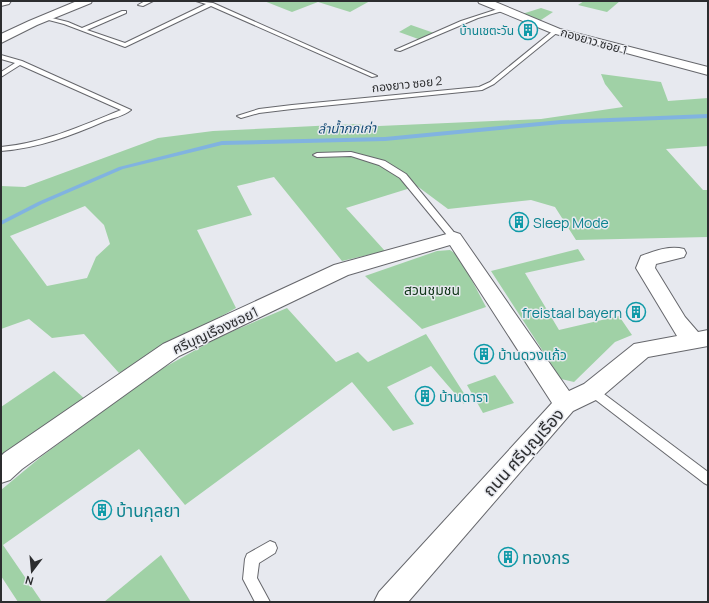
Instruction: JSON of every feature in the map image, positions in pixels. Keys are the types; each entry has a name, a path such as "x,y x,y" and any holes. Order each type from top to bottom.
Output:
{"main road":[{"path":"1,2 5,1"}],"street":[{"path":"1,39 44,18 87,1"},
{"name":"กองยาว ซอย 1","path":"483,1 556,31 708,71"},
{"path":"454,238 565,404"},
{"name":"ศรีบุญเรืองซอย1","path":"1,472 171,350 341,270 454,238"},
{"path":"677,253 648,260 645,268 678,322 700,339"},
{"name":"ถนน ศรีบุญเรือง","path":"389,602 565,404 592,391 642,350 700,339"}],"lane":[{"path":"141,5 150,1"},
{"path":"199,1 211,4 374,76"},
{"path":"44,18 66,23 125,45 211,4"},
{"path":"398,50 436,35 458,24 504,9"},
{"path":"82,30 124,12"},
{"name":"กองยาว ซอย 2","path":"241,116 259,111 292,107 480,89 492,83 556,31"},
{"path":"1,57 20,62 127,110 55,138 18,148 1,149"},
{"path":"1,75 20,62"},
{"path":"317,155 351,154 382,163 403,176 454,238"},
{"path":"592,391 708,479"},
{"path":"263,602 250,579 252,559 270,548"}],"green space":[{"path":"264,1 370,1 350,12 318,2 292,12"},
{"path":"584,1 620,1 607,12 578,5"},
{"path":"541,8 553,12 538,22 522,14"},
{"path":"411,25 434,33 421,40 399,32"},
{"path":"601,74 661,82 668,101 708,98 708,146 666,149 703,190 708,190 708,237 576,240 555,207 531,200 448,209 417,186 346,208 385,251 342,261 274,177 237,186 252,215 197,230 236,308 119,373 84,334 52,338 29,319 1,329 1,186 25,187 158,138 213,131 356,124 379,126 541,119 623,107 605,84","holes":["85,206 104,225 110,244 96,257 87,278 47,286 10,236"]},
{"path":"578,249 585,260 525,273 559,330 619,316 632,335 615,342 574,382 561,379 491,271"},
{"name":"สวนชุมชน","path":"450,250 459,256 486,307 422,329 365,276 437,251"},
{"path":"287,308 336,362 358,352 368,362 426,334 465,395 464,404 431,366 387,387 414,424 393,431 352,382 185,505 139,449 3,545 42,602 18,602 1,576 1,490 42,456 107,408 138,382 219,337"},
{"path":"54,371 86,400 1,465 1,407"},
{"path":"495,375 514,403 483,413 467,385"},
{"path":"161,555 191,602 104,602"}],"waterway":[{"name":"ลำน้ำกกเก่า","path":"1,223 40,203 121,168 222,143 385,139 561,122 708,116"}],"place":[{"name":"บ้านเชตะวัน","path":"528,30"},
{"name":"Sleep Mode","path":"519,222"},
{"name":"freistaal bayern","path":"636,312"},
{"name":"บ้านดวงแก้ว","path":"484,354"},
{"name":"บ้านดารา","path":"425,396"},
{"name":"บ้านกุลยา","path":"102,510"},
{"name":"ทองกร","path":"508,557"}]}
